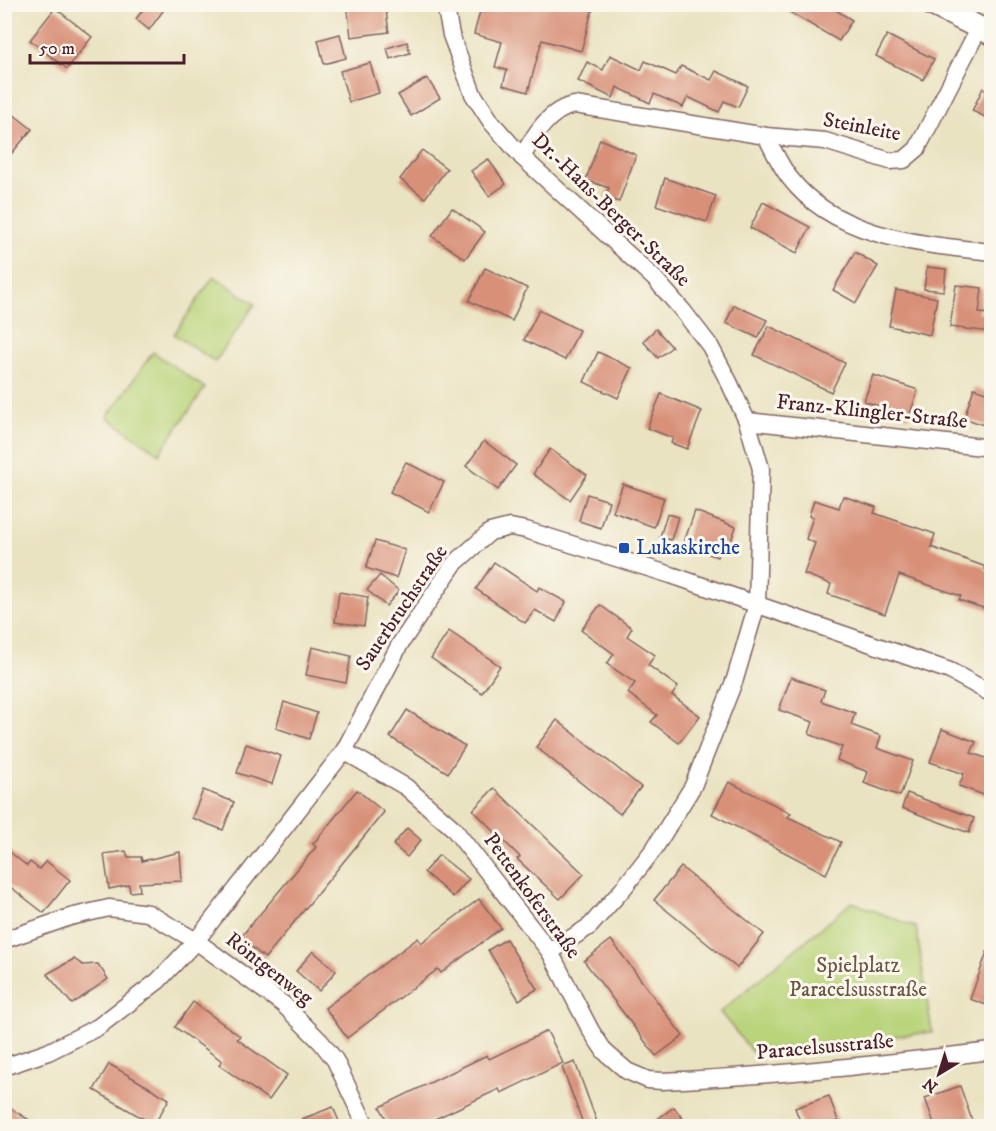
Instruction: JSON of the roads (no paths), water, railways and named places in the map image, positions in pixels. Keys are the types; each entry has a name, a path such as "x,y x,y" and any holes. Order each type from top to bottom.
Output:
{"street":[{"name":"Dr.-Hans-Berger-Straße","path":"445,4 451,35 473,94 492,123 522,157 655,279 683,311 710,346 747,421 761,469 757,604 735,679 693,786 677,816 622,890 590,927 550,952"},
{"path":"931,4 985,31"},
{"name":"Steinleite","path":"522,157 542,124 568,106 575,105 766,136 825,141 890,161 904,160 917,149 985,31"},
{"path":"766,136 788,176 806,196 830,215 860,228 928,245 992,252"},
{"name":"Franz-Klingler-Straße","path":"747,421 992,448"},
{"name":"Sauerbruchstraße","path":"4,1067 48,1052 98,1027 158,981 196,941 344,751 400,644 454,564 490,532 510,527 526,530 757,604 950,671 992,694"},
{"name":"Pettenkoferstraße","path":"344,751 378,768 406,787 453,828 550,952 605,1052 627,1071 648,1080 662,1081"},
{"path":"4,940 70,917 109,908 148,913 196,941"},
{"name":"Röntgenweg","path":"196,941 283,1004 321,1042 334,1060 366,1126"},
{"name":"Paracelsusstraße","path":"662,1081 765,1076 904,1063 992,1051"}],"place":[{"name":"Lukaskirche","path":"624,548"}],"park label":[{"name":"Spielplatz Paracelsusstraße","path":"858,978"}]}
